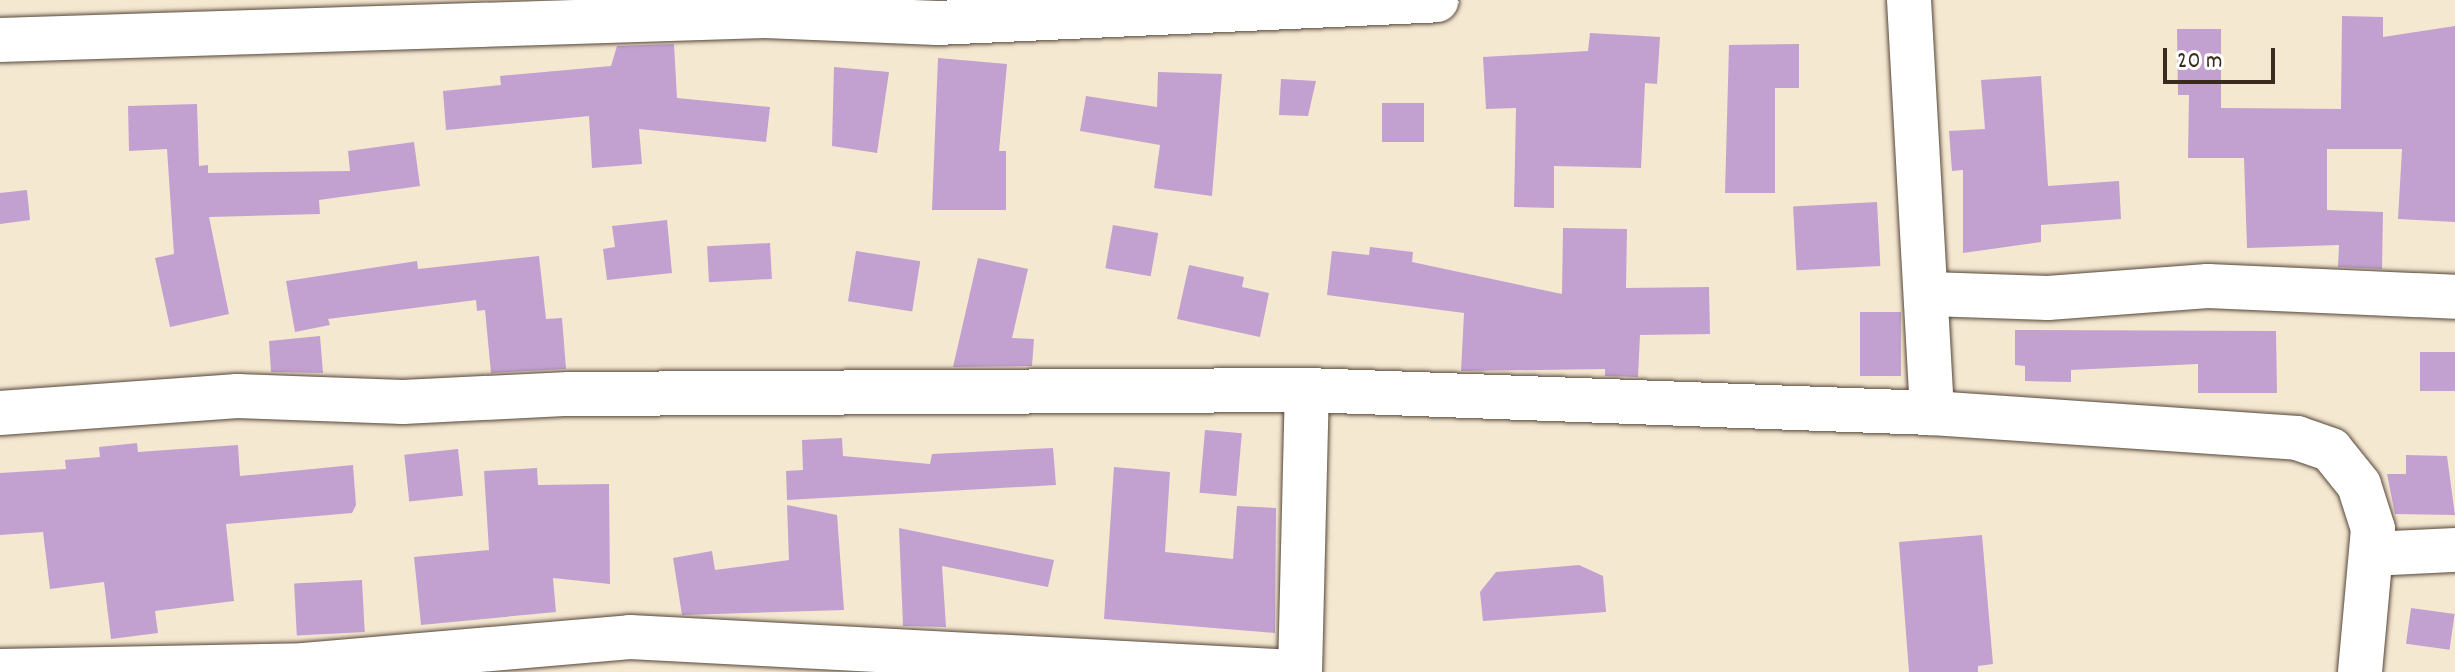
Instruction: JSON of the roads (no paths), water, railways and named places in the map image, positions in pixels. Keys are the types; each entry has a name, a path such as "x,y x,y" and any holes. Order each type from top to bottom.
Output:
{"street":[{"path":"0,40 86,19 564,10 937,23 1436,0"},
{"path":"1909,0 1929,294 1932,413"},
{"path":"1929,294 2048,298 2208,286 2455,297"},
{"path":"0,671 304,665 630,637 1297,672 1307,390"},
{"path":"0,413 237,396 403,402 569,394 1307,390 1932,413 2297,438 2331,450 2359,485 2373,529 2360,672"},
{"path":"2372,554 2455,550"}]}
